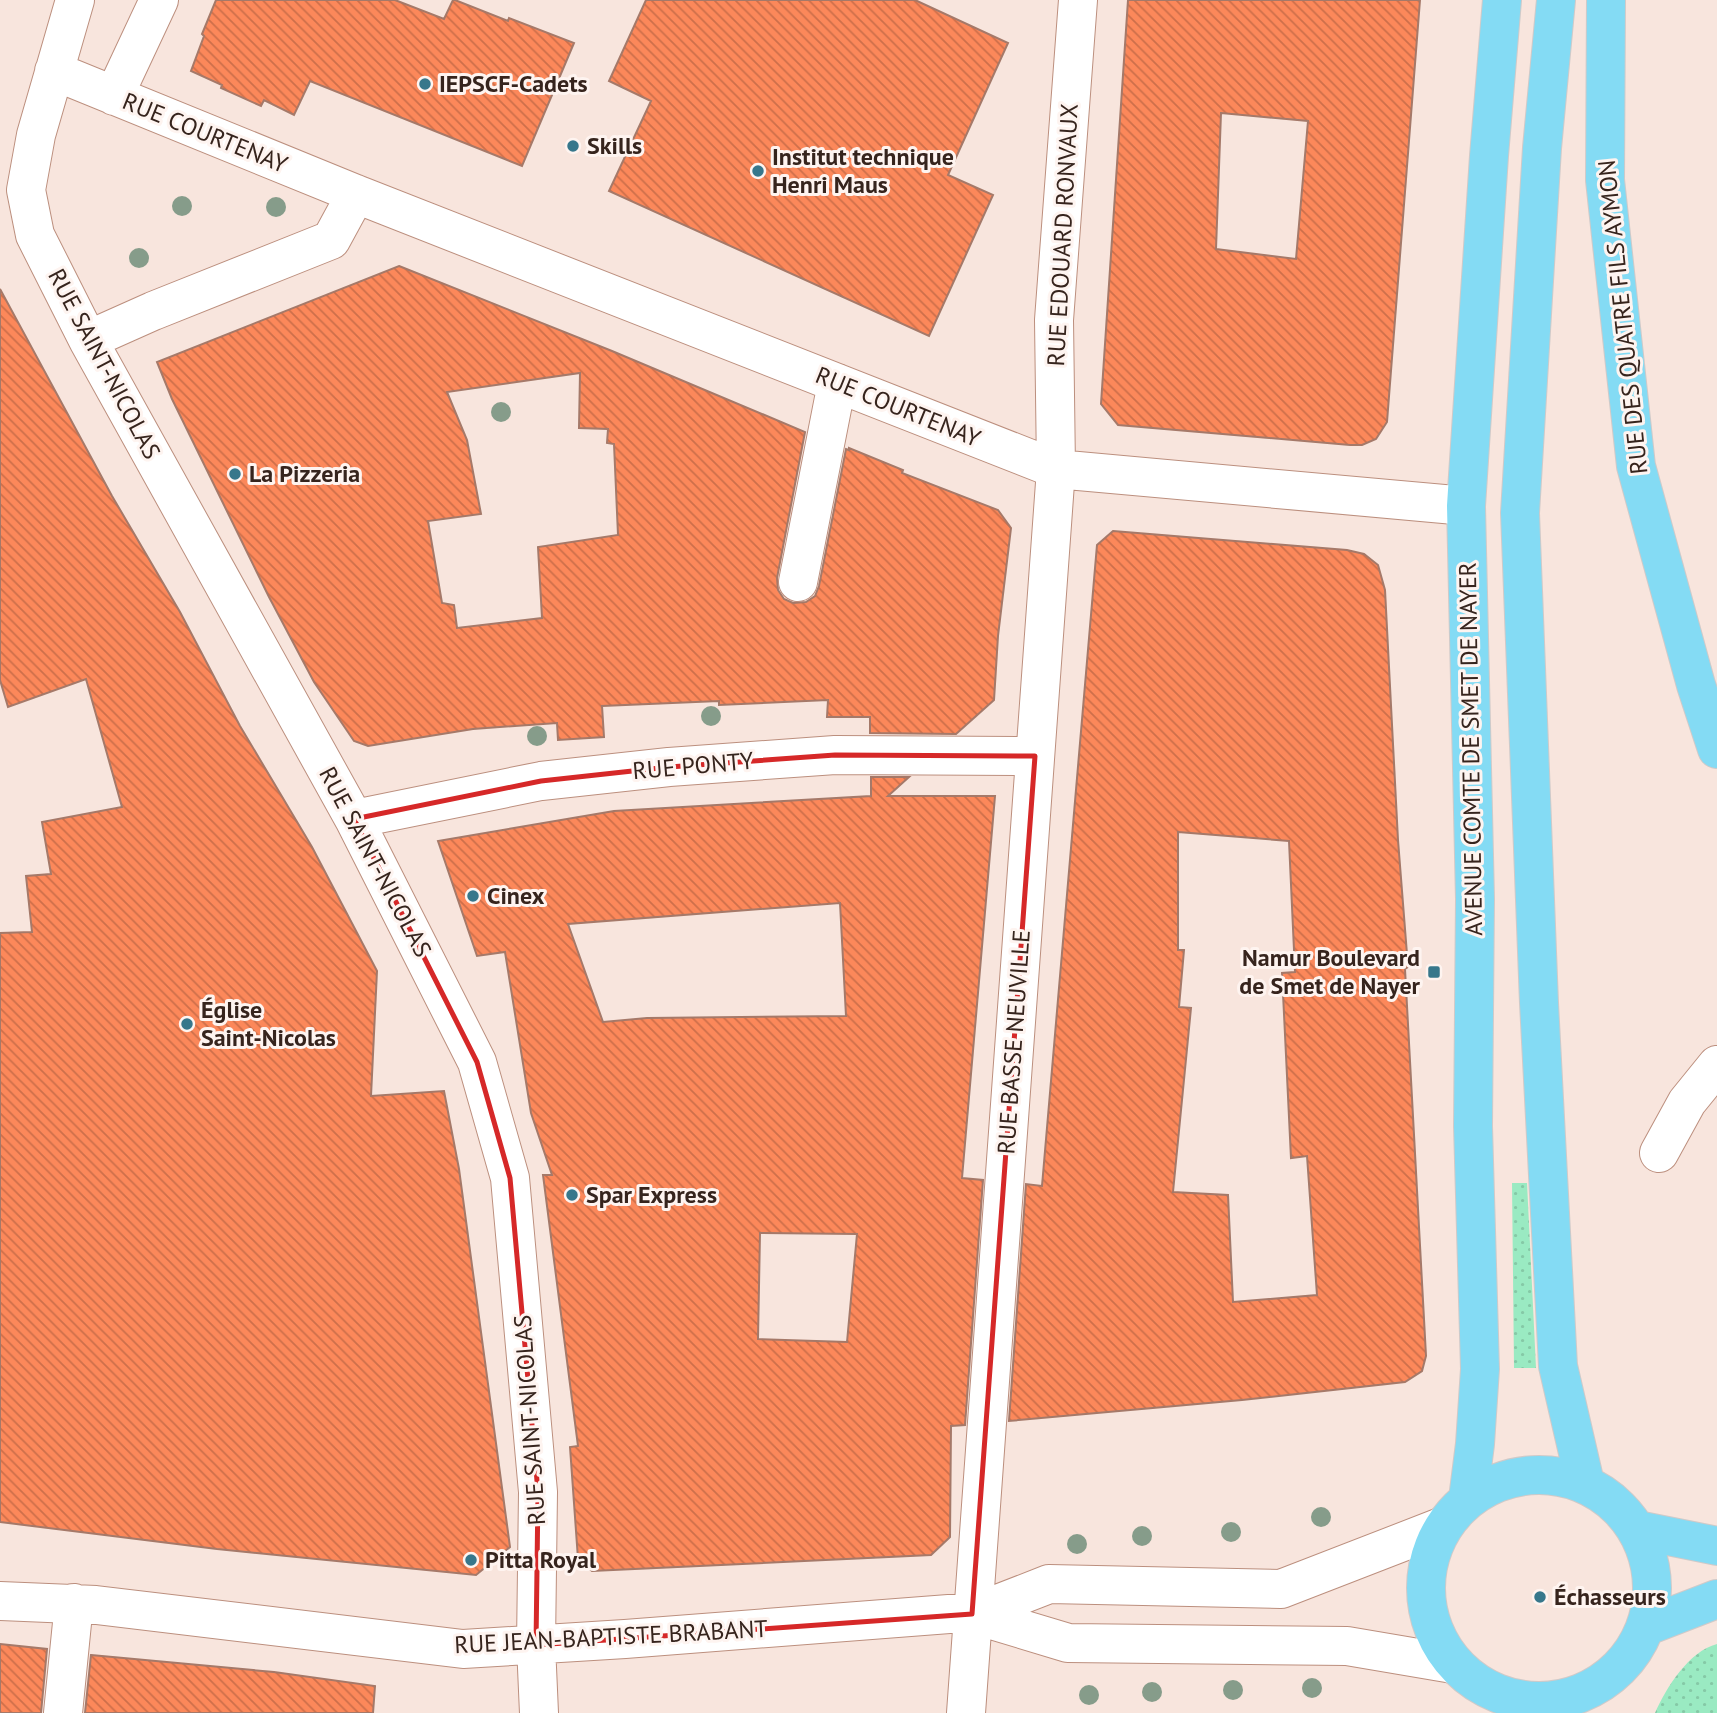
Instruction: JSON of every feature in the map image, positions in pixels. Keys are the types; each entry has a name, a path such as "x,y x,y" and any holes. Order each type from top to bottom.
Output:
{"main road":[{"name":"AVENUE COMTE DE SMET DE NAYER","path":"1468,1499 1480,1369 1473,1126 1475,899 1466,506 1502,0"},
{"path":"1556,0 1542,148 1520,513 1539,1003 1558,1366 1585,1483"},
{"name":"RUE DES QUATRE FILS AYMON","path":"1606,0 1605,180 1636,466 1696,685 1717,749"},
{"path":"1544,1474 1585,1483 1615,1502 1638,1530 1653,1578 1647,1626 1634,1651 1598,1700 1517,1701 1475,1688 1434,1634 1425,1598 1427,1562 1441,1527 1468,1499 1502,1479 1544,1474"},
{"path":"1638,1530 1717,1546"},
{"path":"1647,1626 1717,1599"}],"street":[{"name":"RUE SAINT-NICOLAS","path":"75,0 36,135 26,190 35,235 88,340 354,819 477,1062 510,1178 538,1492 536,1645 539,1713"},
{"path":"114,96 159,0"},
{"name":"RUE EDOUARD RONVAUX","path":"1056,469 1054,320 1078,0"},
{"name":"RUE COURTENAY","path":"54,71 356,194 1056,469 1466,506"},
{"path":"88,340 331,240 356,194"},
{"path":"799,582 837,383"},
{"name":"RUE BASSE NEUVILLE","path":"966,1713 1056,469"},
{"name":"RUE PONTY","path":"354,819 541,781 669,767 835,755 1035,756"},
{"path":"1659,1153 1687,1102 1717,1065"},
{"name":"RUE JEAN-BAPTISTE BRABANT","path":"972,1614 1049,1584 1281,1589 1441,1527"},
{"name":"RUE JEAN-BAPTISTE BRABANT","path":"0,1601 74,1603 463,1649 972,1614 1068,1643 1347,1646 1475,1688"},
{"path":"62,1713 74,1603"}],"highlighted area":[{"path":"835,755 1035,756 972,1614 536,1645 538,1492 510,1178 477,1062 354,819 541,781 669,767"}],"green space":[{"path":"1512,1183 1527,1183 1536,1368 1514,1368"},
{"path":"1717,1644 1717,1713 1655,1713 1672,1682 1688,1662"}],"building":[{"name":"IEPSCF-Cadets","path":"216,0 395,0 444,19 455,0 574,43 522,166 310,81 294,115 264,100 261,106 221,88 222,85 191,71"},
{"name":"Institut technique Henri Maus","path":"646,0 915,0 1008,43 948,175 993,195 929,336 609,191 651,101 609,81"},
{"path":"1128,0 1420,0 1387,422 1376,439 1362,445 1350,445 1118,425 1101,404","holes":["1221,113 1308,121 1296,259 1216,249"]},
{"path":"399,266 612,351 805,432 777,578 778,590 784,599 793,603 806,602 815,596 819,586 846,449 998,510 1011,528 998,636 994,700 956,734 870,733 870,717 827,717 828,700 719,705 719,701 602,706 604,737 558,740 557,723 473,729 368,746 354,741 314,682 269,597 172,399 157,362","holes":["580,373 579,428 608,429 607,443 614,444 618,535 538,547 542,618 457,628 454,605 442,603 428,521 481,514 467,440 447,392"]},
{"path":"0,289 112,496 180,612 240,726 312,847 377,971 371,1096 444,1091 459,1169 510,1547 476,1575 217,1549 0,1522 0,933 32,932 26,876 51,874 42,822 122,807 86,679 8,707 0,680"},
{"path":"1113,531 1347,550 1364,554 1378,565 1385,590 1398,840 1408,967 1405,969 1426,1356 1422,1371 1405,1382 1009,1421 1026,1184 1042,1186 1097,545","holes":["1178,832 1289,841 1295,972 1282,973 1291,1158 1307,1156 1317,1295 1233,1302 1228,1195 1173,1192 1191,1008 1179,1007 1184,950 1178,950"]},
{"path":"871,777 909,777 888,796 995,796 962,1178 983,1180 965,1425 951,1426 950,1537 931,1555 592,1571 578,1559 570,1447 578,1446 543,1175 552,1175 531,1113 505,952 477,956 438,841 614,811 871,796","holes":["840,903 846,1016 647,1018 603,1022 568,924","760,1233 857,1234 847,1342 758,1339"]},
{"path":"0,1644 47,1649 41,1713 0,1713"},
{"path":"91,1655 274,1672 375,1686 373,1713 85,1713"}],"place":[{"name":"IEPSCF-Cadets","path":"425,84"},
{"name":"Skills","path":"573,146"},
{"name":"Institut technique Henri Maus","path":"758,171"},
{"name":"La Pizzeria","path":"235,474"},
{"name":"Cinex","path":"473,896"},
{"name":"Namur Boulevard de Smet de Nayer","path":"1434,972"},
{"name":"Église Saint-Nicolas","path":"187,1024"},
{"name":"Spar Express","path":"572,1195"},
{"name":"Pitta Royal","path":"471,1560"},
{"name":"Échasseurs","path":"1540,1597"}]}
